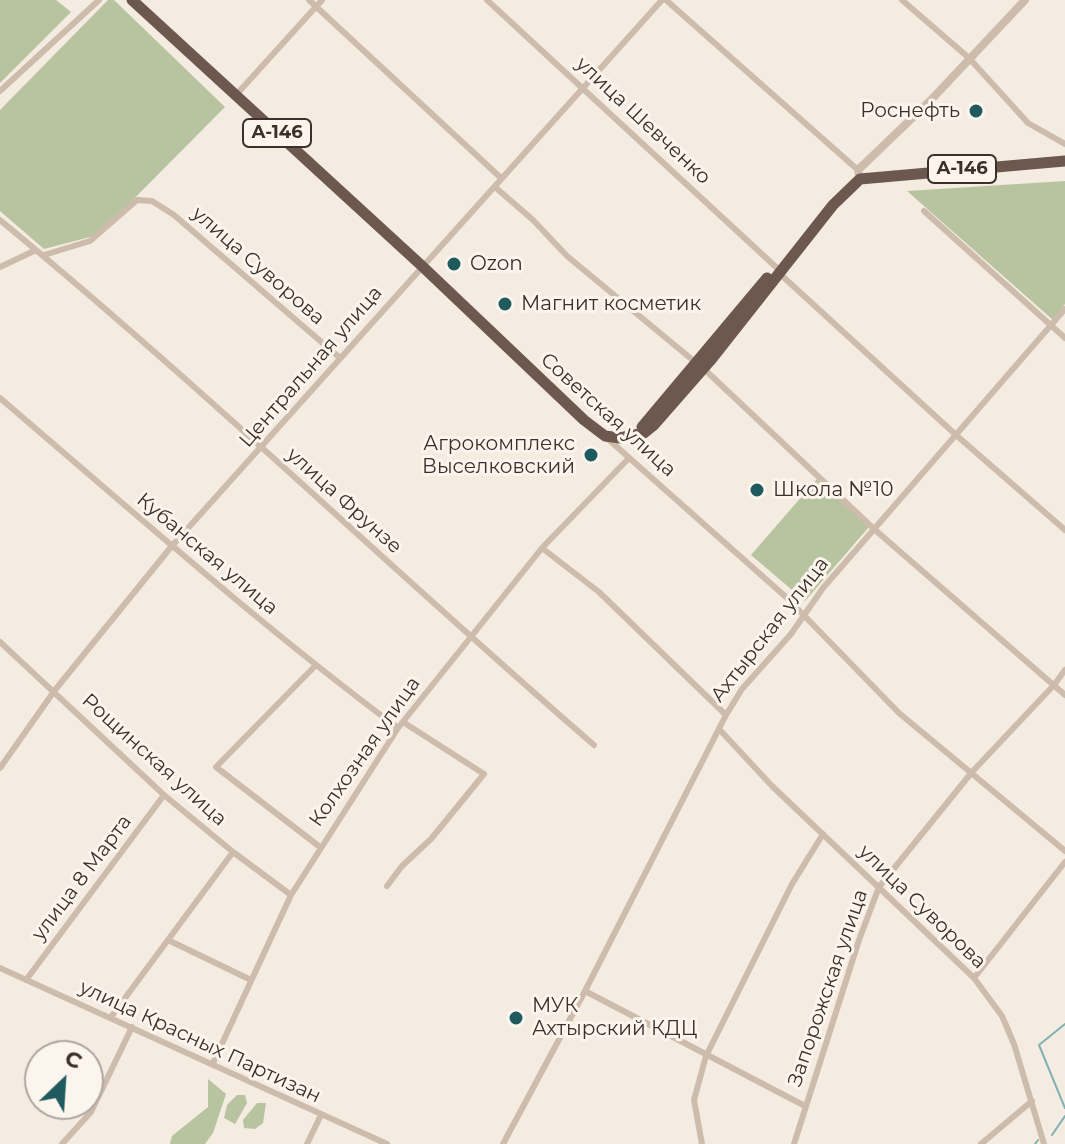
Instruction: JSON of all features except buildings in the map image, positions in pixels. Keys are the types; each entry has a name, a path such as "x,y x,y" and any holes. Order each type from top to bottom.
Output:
{"highway":[{"name":"Советская улица","path":"132,0 422,266 584,420 605,436"},
{"name":"А-146","path":"859,174 1065,161"},
{"path":"605,436 634,436 654,425 699,365 859,174"}],"street":[{"path":"0,91 99,0"},
{"path":"309,0 501,178"},
{"path":"235,96 322,0"},
{"name":"улица Шевченко","path":"487,0 956,435 1065,530"},
{"path":"664,0 859,174 1025,0"},
{"name":"Центральная улица","path":"0,768 55,690 171,547 664,0"},
{"path":"902,0 969,58 1028,123 1065,144"},
{"path":"495,187 533,220 567,256 699,365 874,529 1065,695"},
{"name":"улица Суворова","path":"43,255 90,241 137,200 152,201 174,215 340,358"},
{"path":"924,211 1065,338"},
{"name":"улица Фрунзе","path":"0,220 262,448 594,745"},
{"path":"0,267 36,250"},
{"name":"Ахтырская улица","path":"503,1144 742,689 791,634 874,529 1065,309"},
{"name":"Кубанская улица","path":"0,398 171,547 315,666 400,725 484,774 431,839 402,866 387,886"},
{"name":"Советская улица","path":"605,436 804,614 826,641 899,713 1065,851"},
{"name":"Колхозная улица","path":"213,1063 291,895 400,725 542,548 628,459"},
{"path":"542,548 599,592 726,715"},
{"name":"Рощинская улица","path":"0,642 55,690 164,795 291,895"},
{"name":"Рощинская улица","path":"315,666 216,767 320,847"},
{"name":"Запорожская улица","path":"794,1144 879,887 972,772 1065,670"},
{"name":"улица Суворова","path":"720,730 772,786 974,978 1002,1016 1044,1144"},
{"name":"улица 8 Марта","path":"26,980 164,795"},
{"path":"702,1144 694,1100 706,1056 792,884 823,834"},
{"path":"111,1017 233,852"},
{"path":"974,978 1065,862"},
{"path":"168,940 251,980"},
{"name":"улица Красных Партизан","path":"0,968 387,1144"},
{"path":"585,991 805,1106"},
{"path":"62,1144 91,1112 132,1027"},
{"path":"981,1144 1032,1101"},
{"path":"307,1144 321,1115"}],"green space":[{"path":"0,0 56,0 71,12 0,83"},
{"path":"108,0 114,0 225,107 98,235 44,249 0,211 0,110"},
{"path":"1065,181 1065,304 1053,320 907,191"},
{"path":"817,479 869,527 805,601 751,555"},
{"path":"208,1079 226,1094 213,1133 205,1144 170,1144 172,1136 208,1107"},
{"path":"237,1095 245,1095 247,1103 235,1124 224,1118 227,1105"},
{"path":"257,1103 266,1103 263,1123 255,1129 244,1128 243,1120"}],"waterway":[{"path":"1065,1024 1039,1045 1065,1108"},
{"path":"1052,1135 1065,1116"},
{"path":"1035,1144 1038,1140"}],"place":[{"name":"Роснефть","path":"976,111"},
{"name":"Ozon","path":"454,264"},
{"name":"Магнит косметик","path":"505,304"},
{"name":"Агрокомплекс Выселковский","path":"591,455"},
{"name":"Школа №10","path":"757,490"},
{"name":"МУК Ахтырский КДЦ","path":"516,1018"}]}
